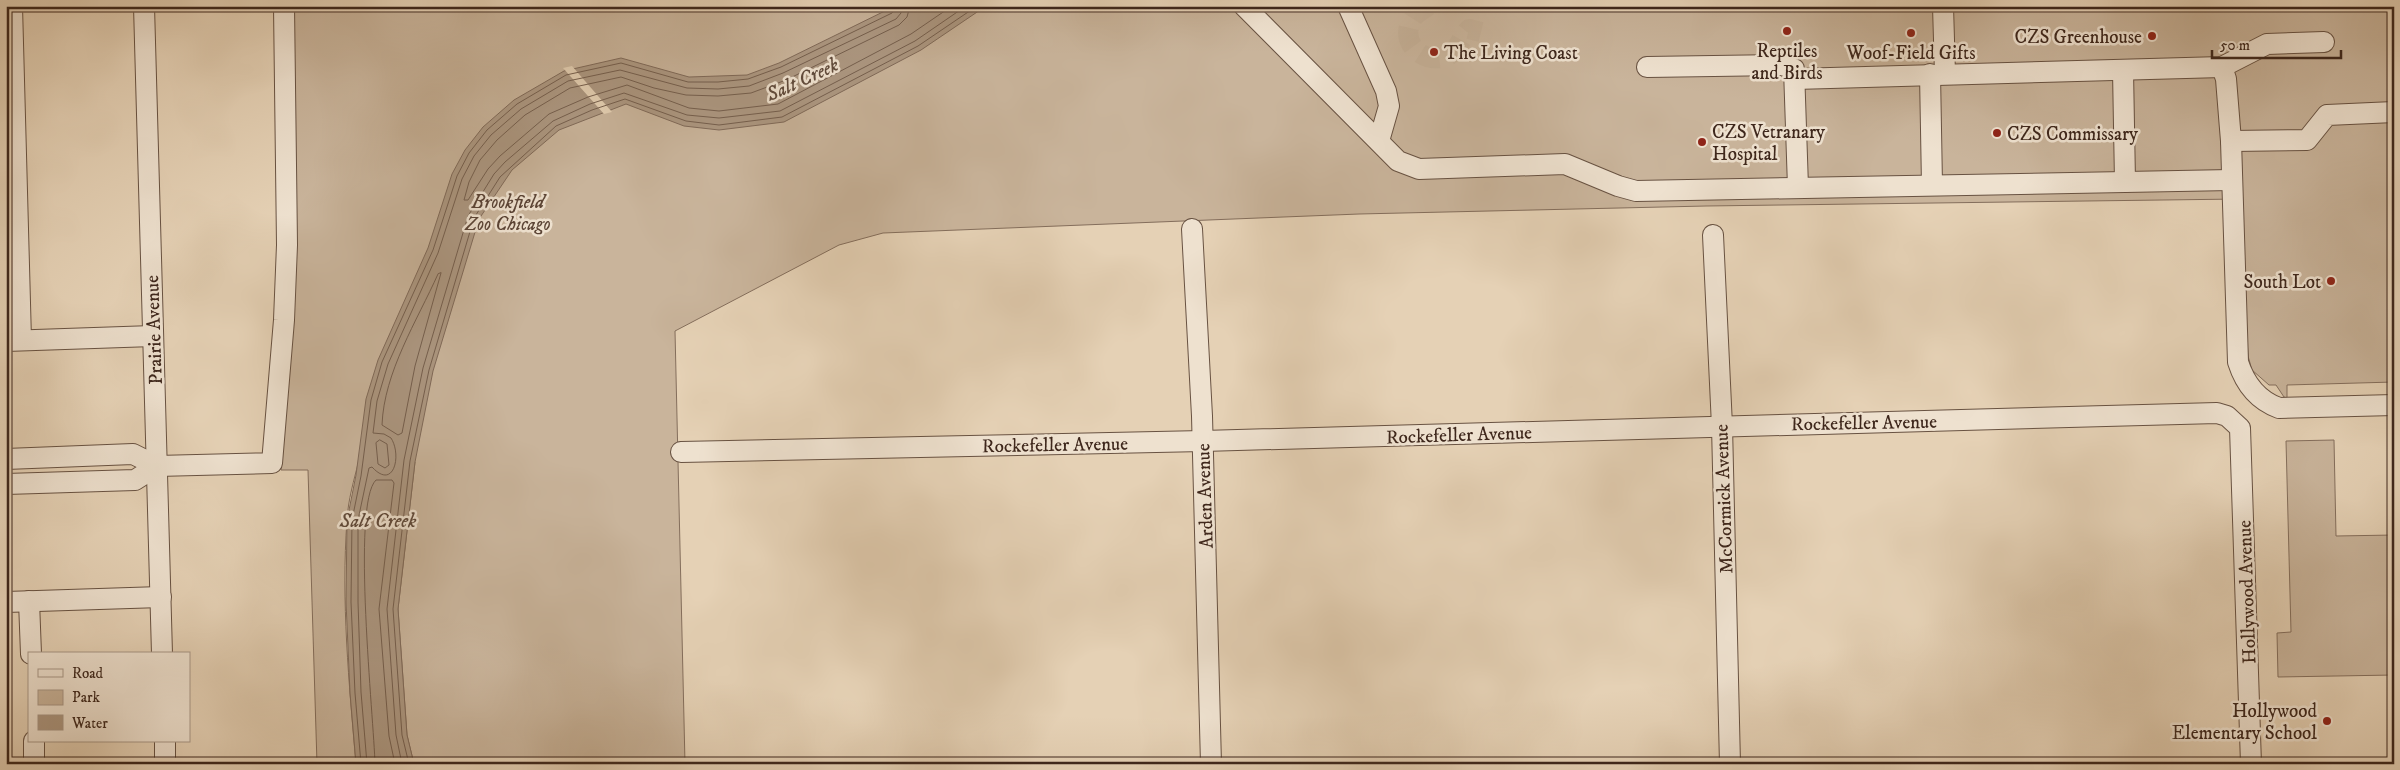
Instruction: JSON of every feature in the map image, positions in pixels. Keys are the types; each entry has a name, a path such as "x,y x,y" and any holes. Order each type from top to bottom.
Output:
{"street":[{"path":"12,6 14,341 153,336"},
{"name":"Prairie Avenue","path":"144,6 162,652"},
{"path":"6,459 133,454 157,466 272,463 284,320 287,245 284,6"},
{"path":"1244,6 1398,161 1419,169 1553,162 1578,168 1618,186 1636,190 2231,180"},
{"path":"1348,6 1386,91 1389,106 1379,141"},
{"path":"1932,185 1943,6"},
{"path":"1795,79 2222,67 2267,44 2324,42"},
{"path":"1647,67 1782,65 1794,69 1798,187"},
{"path":"2222,67 2226,79 2231,141 2238,362 2248,386 2266,404 2279,408 2394,405"},
{"path":"2123,70 2125,182"},
{"path":"2231,141 2307,140 2327,115 2394,112"},
{"name":"Arden Avenue","path":"1192,229 1202,441 1211,764"},
{"name":"McCormick Avenue","path":"1713,235 1722,426 1730,764"},
{"name":"Rockefeller Avenue","path":"681,452 1202,441 2217,413 2236,421"},
{"name":"Hollywood Avenue","path":"2236,421 2241,435 2251,764"},
{"path":"6,484 134,480 157,466"},
{"path":"6,602 160,597"},
{"path":"29,601 31,652"},
{"path":"34,742 34,764"},
{"path":"165,742 166,764"}],"green space":[{"name":"Brookfield Zoo Chicago","path":"290,6 2394,6 2394,382 2287,385 2287,398 2284,397 2276,385 2269,385 2252,370 2248,356 2239,199 1706,206 1359,214 883,233 839,245 675,331 685,764 414,764 407,735 398,609 415,462 359,460 348,512 345,550 345,611 356,764 317,764 308,470 281,470 280,446"},
{"path":"2334,440 2336,536 2394,535 2394,675 2278,677 2277,633 2291,632 2286,441"}],"water":[{"name":"Salt Creek","path":"895,6 986,6 921,50 784,122 719,130 684,126 626,104 559,130 512,170 479,219 433,371 415,462 398,609 407,735 414,764 356,764 350,693 346,602 347,520 356,475 366,399 378,360 428,248 452,174 465,150 483,127 514,100 564,71 621,58 689,77 747,75 779,63"}],"pier":[{"path":"572,66 612,112 604,114 563,68"}],"tunnel":[{"path":"1428,6 1414,16 1408,35 1411,43 1422,55 1430,58 1448,56 1454,51 1469,29 1481,32"}],"place":[{"name":"Reptiles and Birds","path":"1787,31"},
{"name":"Woof-Field Gifts","path":"1911,33"},
{"name":"CZS Greenhouse","path":"2152,36"},
{"name":"The Living Coast","path":"1434,52"},
{"name":"CZS Commissary","path":"1997,133"},
{"name":"CZS Vetranary Hospital","path":"1702,142"},
{"name":"South Lot","path":"2331,281"},
{"name":"Hollywood Elementary School","path":"2327,721"}]}
